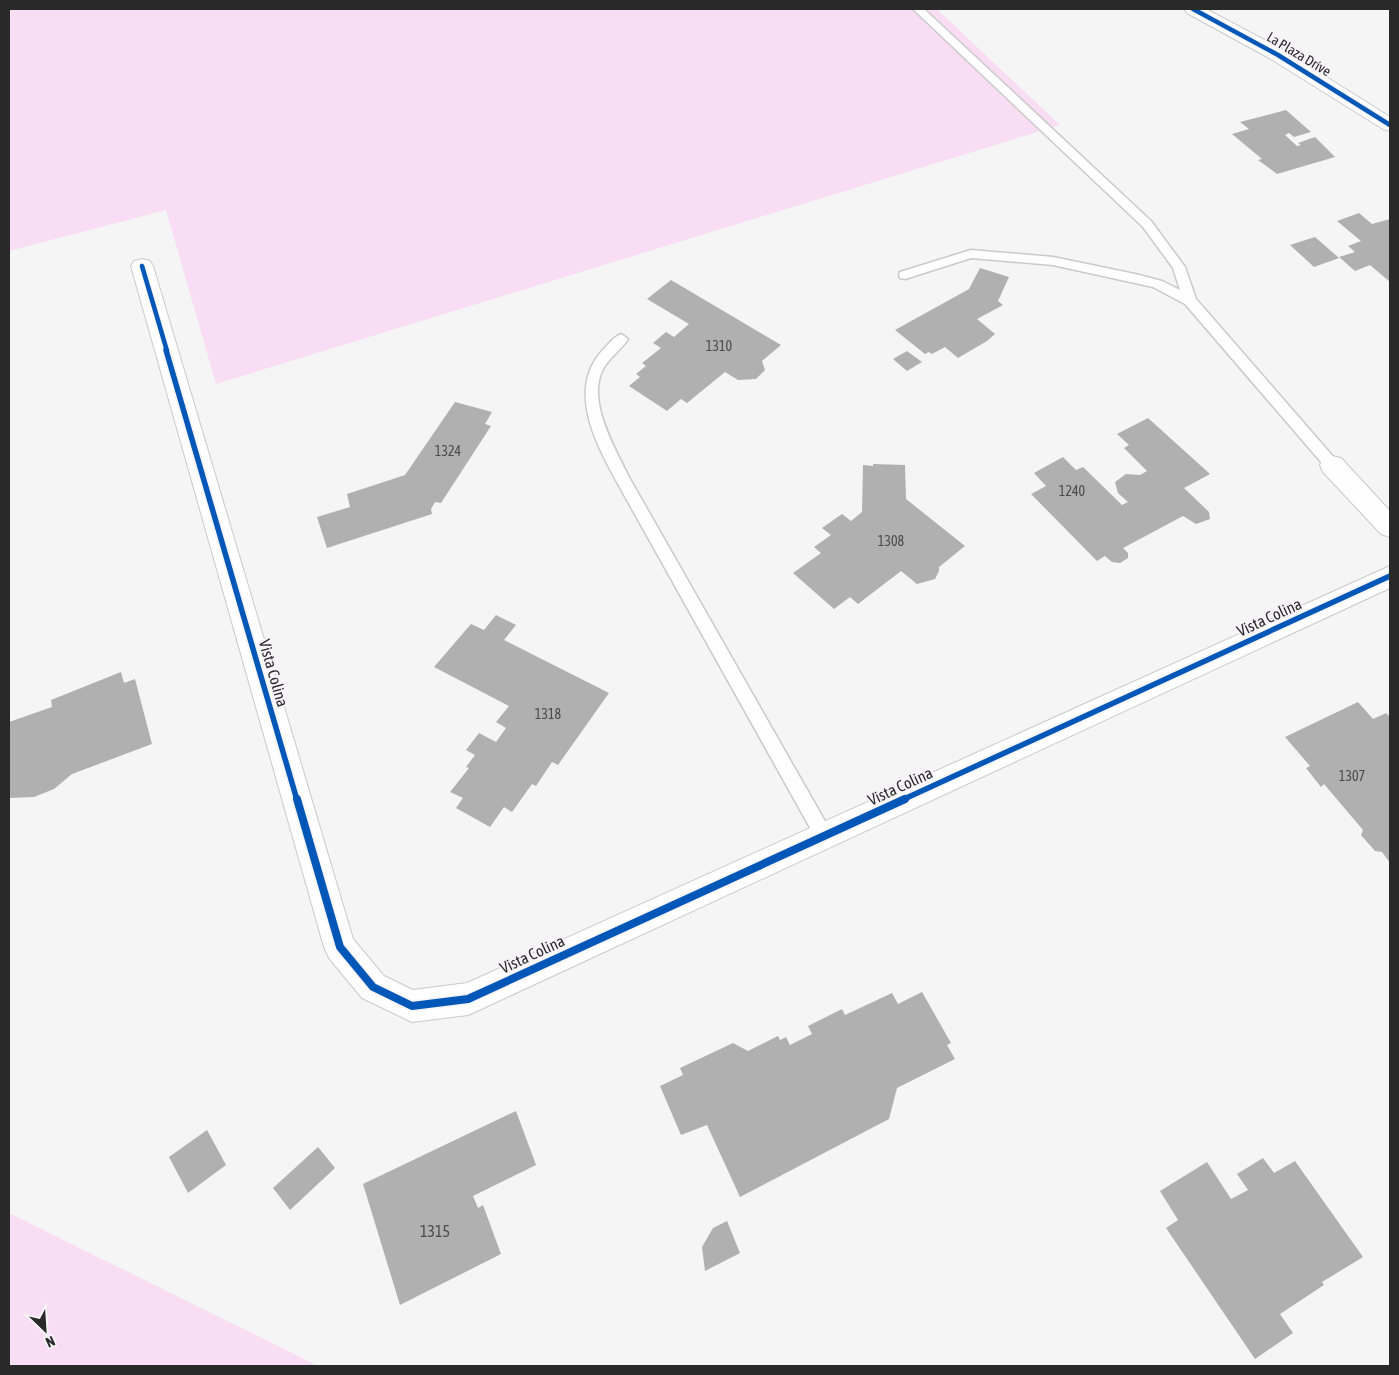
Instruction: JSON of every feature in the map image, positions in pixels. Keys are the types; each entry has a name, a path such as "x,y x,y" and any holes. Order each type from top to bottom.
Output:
{"street":[{"name":"La Plaza Drive","path":"1194,9 1278,55 1390,124"},
{"name":"Vista Colina","path":"142,266 340,947 373,987 412,1006 468,999 1390,576"},
{"path":"1332,464 1390,526"}],"lane":[{"path":"918,9 1146,224 1179,267 1190,301"},
{"path":"905,274 971,254 1053,261 1157,284 1190,301 1332,464"},
{"path":"620,339 603,358 592,379 591,395 594,410 606,442 623,480 824,836"}],"shaded area":[{"path":"9,9 937,9 1060,125 216,384 166,210 9,251"},
{"path":"9,1213 318,1366 9,1366"}],"building":[{"path":"1286,110 1311,132 1294,137 1289,133 1285,135 1297,146 1301,145 1298,143 1315,137 1335,157 1277,174 1258,160 1262,159 1232,134 1249,129 1240,122"},
{"path":"1359,213 1372,224 1390,219 1390,282 1370,265 1355,271 1339,257 1355,252 1348,246 1361,241 1337,221"},
{"path":"1315,237 1339,258 1314,267 1290,245"},
{"path":"980,268 1009,277 998,301 1003,305 977,319 995,334 987,341 958,358 945,347 932,354 929,352 925,354 895,330 969,289"},
{"path":"671,280 781,345 762,361 765,370 756,379 738,380 725,372 687,403 681,399 667,411 629,386 640,377 636,374 646,366 642,363 661,348 653,343 666,332 674,337 689,324 647,299"},
{"path":"907,351 922,362 907,371 893,359"},
{"path":"455,402 492,412 485,424 491,426 441,503 435,502 431,509 432,514 327,548 317,517 350,507 347,494 405,475"},
{"path":"1148,418 1210,474 1184,488 1209,512 1210,519 1196,524 1183,516 1123,548 1128,553 1128,558 1120,563 1112,562 1105,556 1097,561 1031,494 1046,486 1034,473 1063,457 1076,470 1083,467 1122,505 1128,502 1118,493 1115,482 1126,474 1140,475 1147,471 1124,448 1129,445 1117,434"},
{"path":"873,464 905,465 906,499 965,546 939,567 935,579 917,584 901,571 858,604 850,597 834,609 793,573 821,553 814,547 831,535 822,528 842,514 851,521 862,512 863,465 873,466"},
{"path":"496,615 516,625 504,640 609,693 558,765 552,762 536,786 532,784 512,812 504,807 490,827 456,808 463,798 450,792 469,768 466,767 475,755 466,750 479,733 496,742 506,728 496,722 509,706 434,667 471,624 484,630"},
{"path":"121,672 124,683 135,679 152,744 72,774 54,789 34,797 9,798 9,722 52,707 51,700"},
{"path":"1358,702 1373,719 1386,713 1390,717 1390,863 1382,852 1375,851 1361,835 1363,830 1324,784 1321,787 1306,768 1310,766 1285,737"},
{"path":"922,992 951,1043 947,1045 955,1059 897,1088 889,1119 740,1197 707,1125 681,1135 660,1086 683,1075 680,1068 733,1043 748,1051 778,1036 780,1040 786,1037 790,1045 812,1034 808,1026 842,1009 845,1015 892,993 898,1004"},
{"path":"516,1111 536,1165 473,1196 478,1208 483,1205 501,1254 400,1305 363,1184"},
{"path":"207,1130 226,1165 188,1193 169,1157"},
{"path":"318,1147 335,1168 290,1210 273,1188"},
{"path":"1263,1158 1274,1173 1295,1161 1363,1257 1322,1282 1324,1285 1280,1314 1293,1333 1255,1359 1166,1228 1178,1220 1160,1191 1207,1162 1231,1199 1248,1190 1237,1174"},
{"path":"727,1221 740,1253 705,1271 702,1247 713,1228"}],"cycle path":[{"path":"1193,9 1278,55 1390,125"},
{"path":"142,266 340,947 373,987 412,1006 468,999 1390,576"}]}
